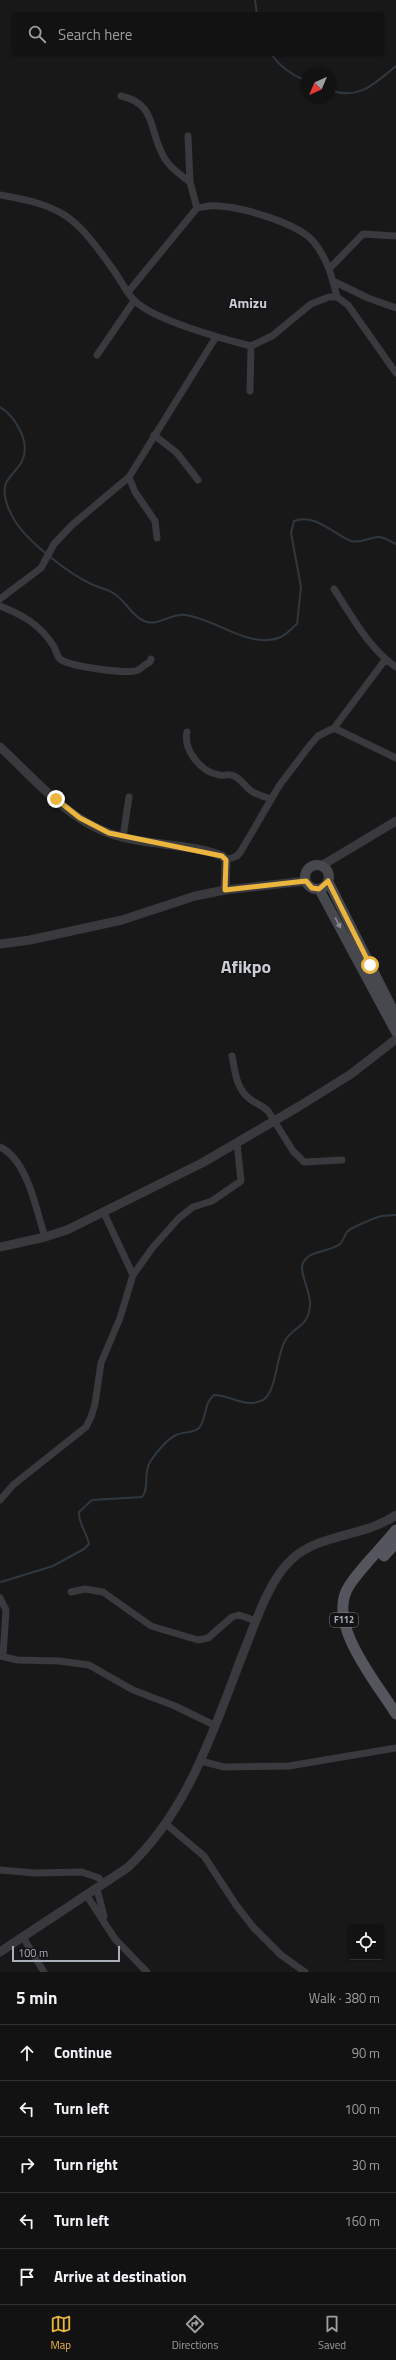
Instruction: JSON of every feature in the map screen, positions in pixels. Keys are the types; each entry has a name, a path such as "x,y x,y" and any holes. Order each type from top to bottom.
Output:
{"main road":[{"path":"328,881 319,889 312,888 306,881 308,870 312,866 321,866 328,873 328,881 396,1016"},
{"path":"319,889 396,1032"},
{"name":"F112","path":"394,1537 355,1588 350,1603 352,1627 356,1639 371,1667 396,1704"},
{"name":"F112","path":"394,1537 348,1587 343,1609 344,1620 351,1641 396,1714"}],"street":[{"path":"121,96 138,102 146,108 165,159 172,169 190,182"},
{"path":"188,136 190,182 197,208"},
{"path":"0,195 50,207 69,216 89,235 129,291 134,301 159,315 216,336 251,346 272,336 311,304 329,297 336,297 348,305 396,373"},
{"path":"129,291 197,208 219,206 261,215 292,227 312,240 330,268 336,297"},
{"path":"330,268 363,234 396,236"},
{"path":"333,281 368,298 396,308"},
{"path":"98,356 134,301"},
{"path":"0,599 41,568 51,550 72,525 129,477 216,336"},
{"path":"250,391 251,346"},
{"path":"154,435 177,453 198,480"},
{"path":"129,477 135,492 155,521 157,538"},
{"path":"334,589 375,648 386,660 396,667"},
{"path":"0,606 23,615 39,626 55,647 59,658 66,663 96,669 134,670 150,662 151,659"},
{"path":"226,860 237,856 241,851 271,799 310,745 318,736 334,728 386,660"},
{"path":"334,728 396,758"},
{"path":"187,732 185,739 187,748 203,766 220,776 231,775 242,781 252,792 271,799"},
{"path":"0,747 56,799 80,818 98,828 123,837 214,853 226,860"},
{"path":"123,837 129,797"},
{"path":"321,866 396,821"},
{"path":"225,890 226,860"},
{"path":"0,944 30,940 122,920 189,898 225,890 306,881"},
{"path":"0,1247 45,1238 104,1213 237,1143 274,1121 351,1074 396,1039"},
{"path":"232,1056 239,1088 245,1096 263,1106 293,1151 304,1162 342,1160"},
{"path":"0,1500 14,1485 49,1454 64,1447 89,1422 94,1404 101,1362 120,1318 134,1275 153,1246 179,1218 197,1205 212,1201 241,1180 237,1143"},
{"path":"0,1147 12,1154 22,1170 45,1238"},
{"path":"104,1213 134,1275"},
{"path":"0,1952 87,1896 127,1868 143,1854 166,1824 201,1761 256,1621 277,1579 290,1560 311,1546 393,1519"},
{"path":"375,1526 388,1529 394,1537"},
{"path":"72,1592 85,1589 103,1592 151,1626 198,1640 208,1638 232,1617 238,1615 256,1621"},
{"path":"0,1598 6,1610 1,1656 89,1665 133,1690 175,1706 216,1726"},
{"path":"201,1761 224,1767 289,1766 396,1748"},
{"path":"166,1824 204,1856 236,1905 254,1928 281,1954 304,1972"},
{"path":"0,1870 35,1873 82,1872 98,1878 105,1922"},
{"path":"87,1896 115,1939 147,1972"},
{"path":"24,1937 44,1972"}],"waterway":[{"path":"255,0 257,12"},
{"path":"273,56 278,63 300,78"},
{"path":"336,92 358,92 374,84 396,66"},
{"path":"0,407 6,411 16,424 25,446 22,461 5,486 7,504 15,521 29,538 60,565 82,579 113,593 120,598 136,616 144,621 154,622 175,616 185,615 209,622 245,637 257,640 269,640 281,637 297,624 301,587 291,533 294,521 302,519 317,522 344,538 355,542 379,537 396,544"},
{"path":"1,1582 53,1566 84,1549 89,1544 80,1520 79,1512 92,1500 142,1497 146,1489 148,1466 152,1459 173,1437 197,1430 199,1428 208,1403 214,1395 250,1403 263,1400 268,1396 274,1381 280,1354 286,1339 304,1322 309,1313 310,1301 302,1271 303,1263 315,1253 336,1247 340,1244 350,1229 381,1216 396,1215"}],"district":[{"name":"Amizu","path":"248,303"},
{"name":"Afikpo","path":"246,967"}],"route":[{"path":"56,799 80,818 109,833 121,837 214,853 222,856 226,860 225,890 306,881 312,888 319,889 326,885 328,881 370,965"}]}
